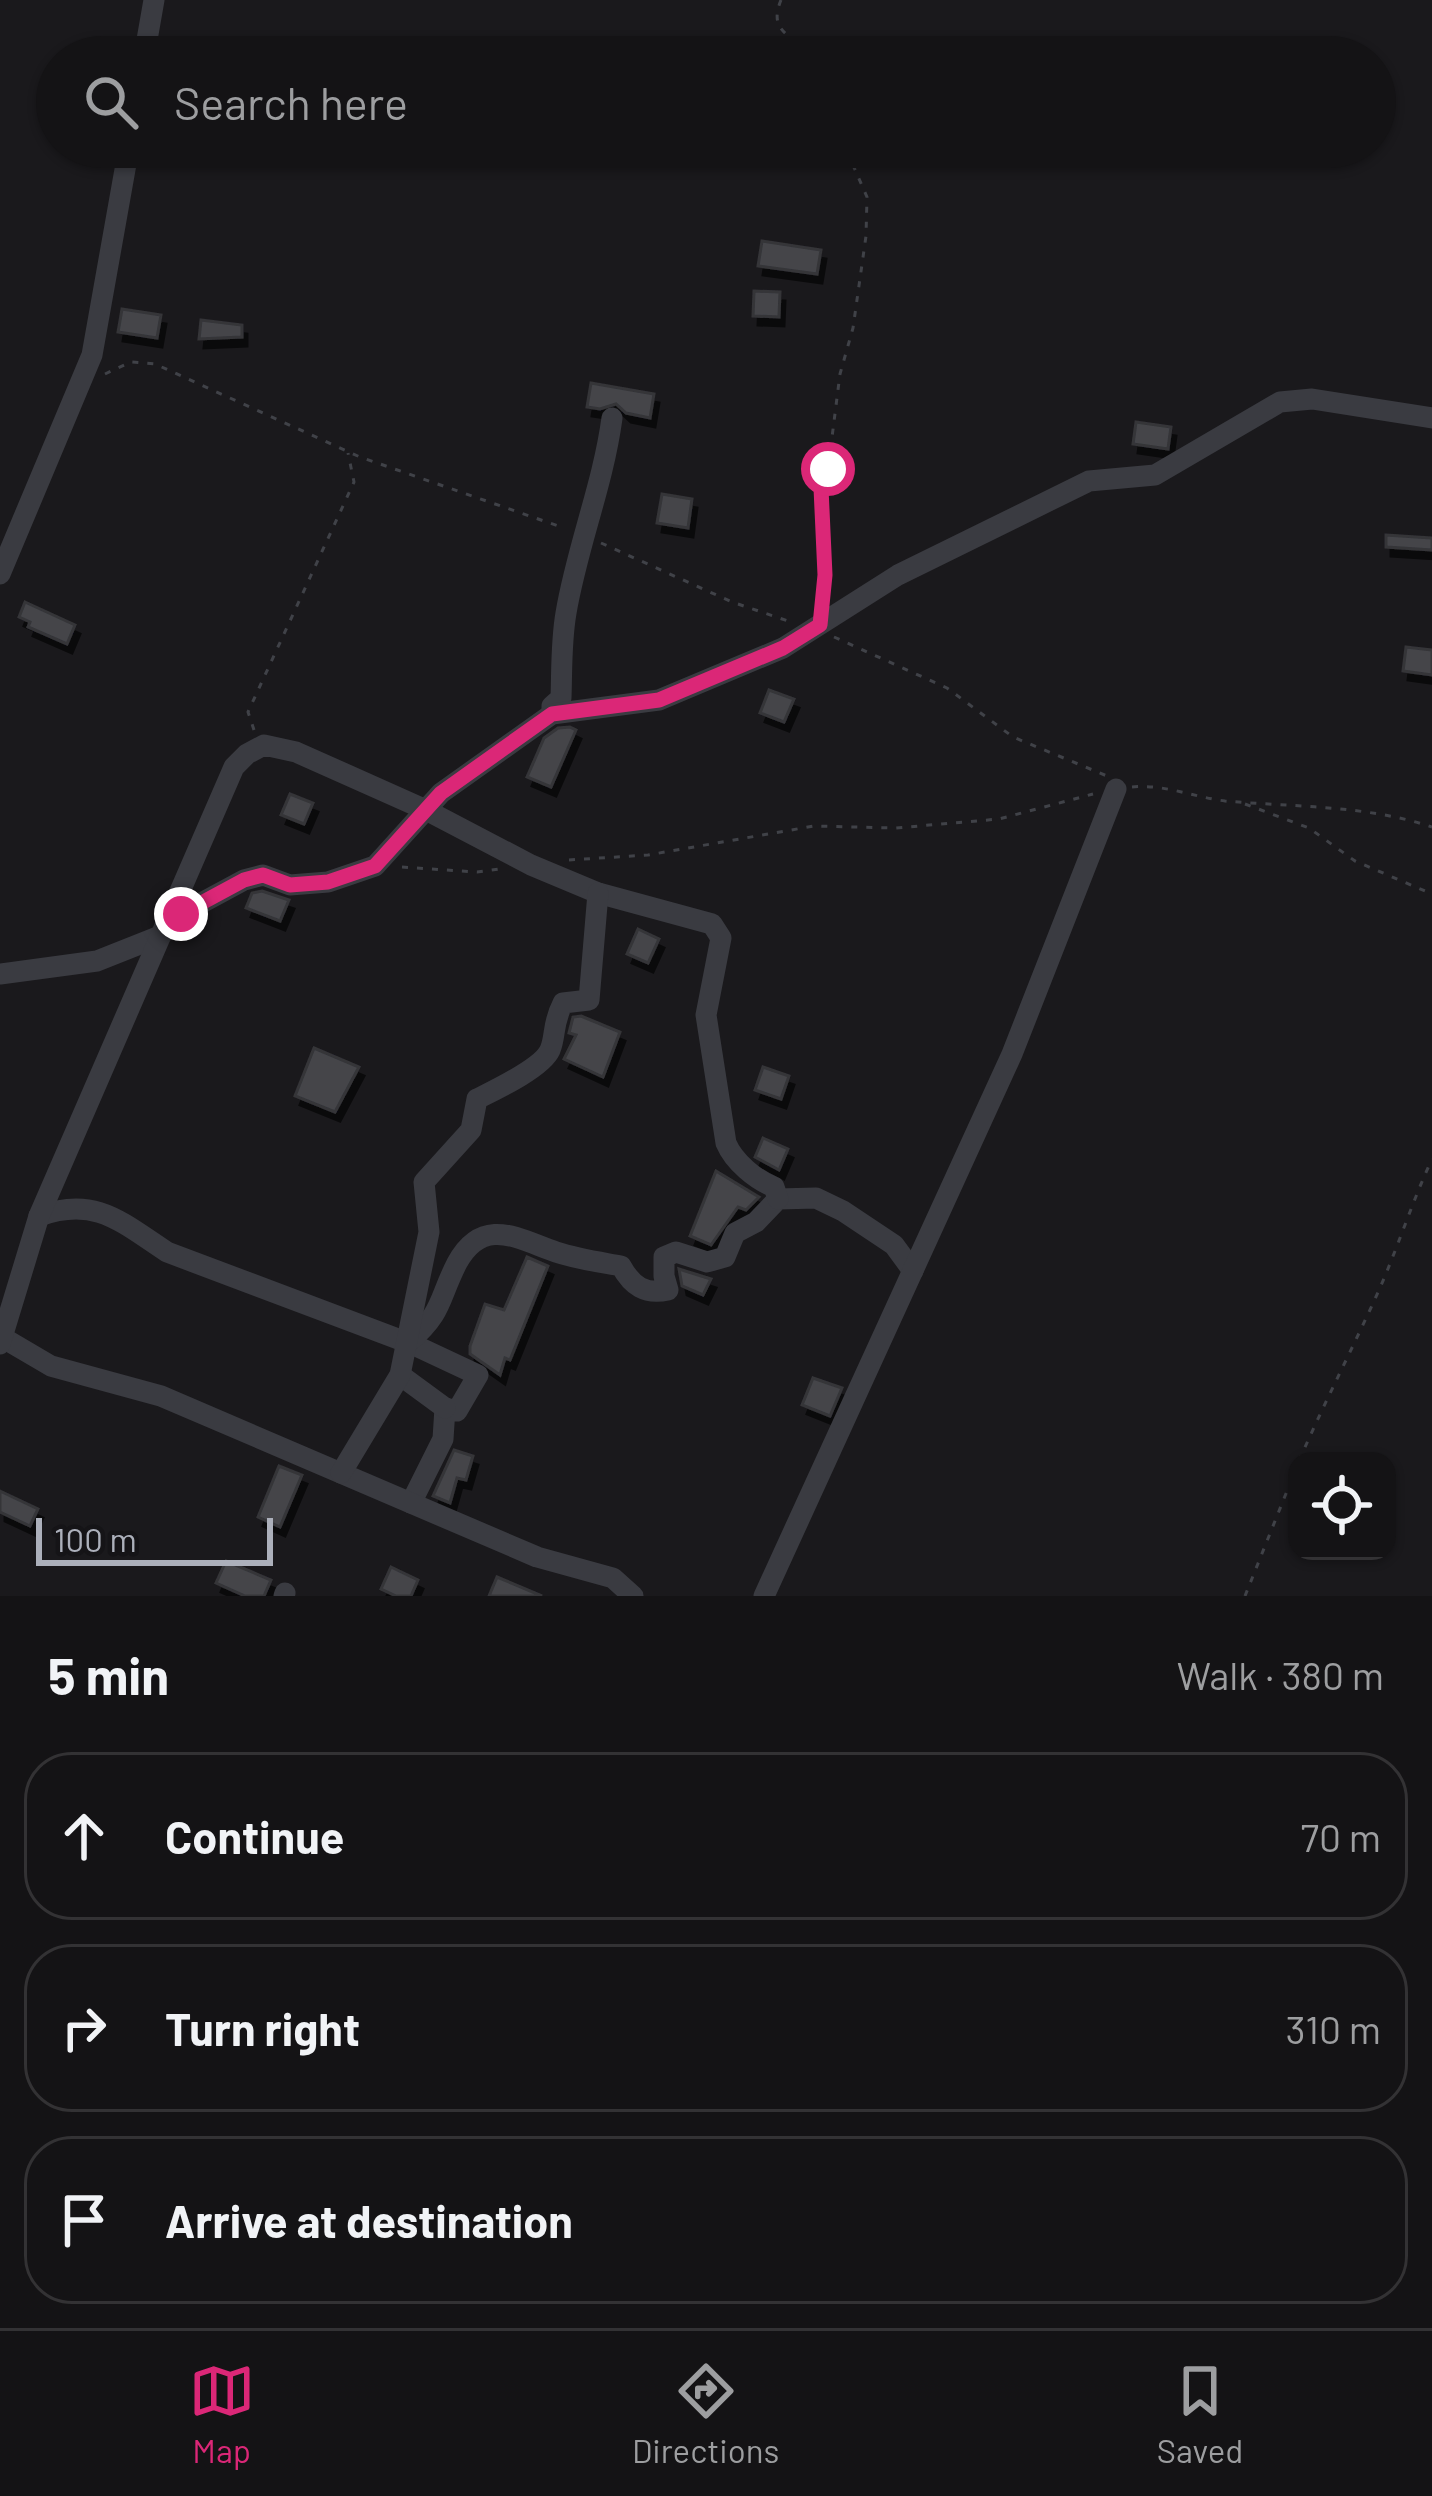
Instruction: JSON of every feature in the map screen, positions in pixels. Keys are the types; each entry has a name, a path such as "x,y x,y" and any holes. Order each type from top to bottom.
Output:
{"street":[{"path":"148,36 154,0"},
{"path":"0,574 92,355 125,168"},
{"path":"0,974 98,961 160,937 181,914 244,880 263,875 290,885 328,882 375,866 441,793 552,714 659,700 783,648 898,575 1089,481 1155,475 1280,402 1312,399 1432,418"},
{"path":"552,714 552,706 561,698 560,648 612,418"},
{"path":"633,1596 613,1578 537,1556 160,1396 51,1366 1,1339 38,1216 234,767 265,745 296,752 426,810 531,866 598,892 712,924 721,938 706,1016 726,1143 732,1156 774,1187 778,1199"},
{"path":"764,1596 1012,1054 1116,788"},
{"path":"341,1473 400,1375 429,1232 424,1182 470,1130 477,1099 538,1064 550,1050 553,1022 562,1004 589,1000 598,892"},
{"path":"409,1343 440,1310 457,1263 470,1244 493,1234 512,1234 556,1252 621,1266 629,1282 651,1294 668,1290 664,1257 676,1252 707,1262 725,1257 735,1233 756,1222 778,1199 816,1198 894,1245 913,1271"},
{"path":"38,1216 83,1205 167,1252 409,1343 478,1376 457,1411 400,1375"},
{"path":"411,1503 442,1439 446,1408"}],"path":[{"path":"781,0 774,16 786,36"},
{"path":"817,626 825,575 821,488 866,236 867,197 854,168"},
{"path":"103,375 131,362 155,364 347,452 585,536 732,602 817,626 947,688 1013,737 1104,772 1116,788"},
{"path":"248,712 354,482 347,452"},
{"path":"375,866 477,872 648,855 814,826 896,828 998,818 1116,788 1156,785 1238,802 1360,812 1432,827"},
{"path":"1238,802 1309,828 1355,861 1432,894"},
{"path":"1303,1452 1380,1288 1432,1159"},
{"path":"1245,1596 1288,1488"}],"building":[{"path":"762,241 821,250 817,274 758,266"},
{"path":"754,291 780,292 779,317 753,316"},
{"path":"122,309 161,315 157,338 118,332"},
{"path":"201,320 242,325 242,337 199,339"},
{"path":"591,383 654,394 650,418 626,413 616,404 587,407"},
{"path":"1136,422 1171,427 1168,449 1133,444"},
{"path":"662,494 692,499 688,528 657,523"},
{"path":"1386,535 1432,538 1432,550 1386,547"},
{"path":"25,602 75,625 67,644 28,627 30,622 19,617"},
{"path":"1406,647 1432,650 1432,675 1403,671"},
{"path":"769,690 794,699 784,722 760,713"},
{"path":"558,728 576,730 551,787 527,777 544,738"},
{"path":"290,794 313,803 304,824 281,815"},
{"path":"262,891 289,900 280,921 246,908 252,893"},
{"path":"638,929 659,939 648,963 627,954"},
{"path":"573,1017 620,1032 603,1077 564,1059 576,1035 569,1033"},
{"path":"314,1048 359,1067 335,1112 295,1096"},
{"path":"763,1067 789,1076 781,1099 755,1090"},
{"path":"763,1138 788,1149 779,1170 755,1157"},
{"path":"716,1171 759,1197 746,1210 738,1207 711,1245 690,1236"},
{"path":"527,1257 548,1266 500,1375 470,1354 470,1346 485,1304 504,1310"},
{"path":"679,1269 711,1279 703,1295 682,1286"},
{"path":"813,1378 842,1388 830,1416 802,1405"},
{"path":"454,1450 473,1456 466,1480 457,1478 450,1503 433,1496"},
{"path":"279,1466 302,1475 280,1527 258,1517"},
{"path":"0,1491 38,1509 30,1526 0,1512"},
{"path":"226,1561 271,1580 264,1596 245,1596 216,1583"},
{"path":"391,1567 418,1580 411,1596 381,1589"},
{"path":"497,1577 542,1596 489,1596"}],"route":[{"path":"181,914 218,891 263,875 290,885 328,882 375,866 441,793 552,714 659,700 783,648 820,625 825,575 821,488 828,469"}]}
